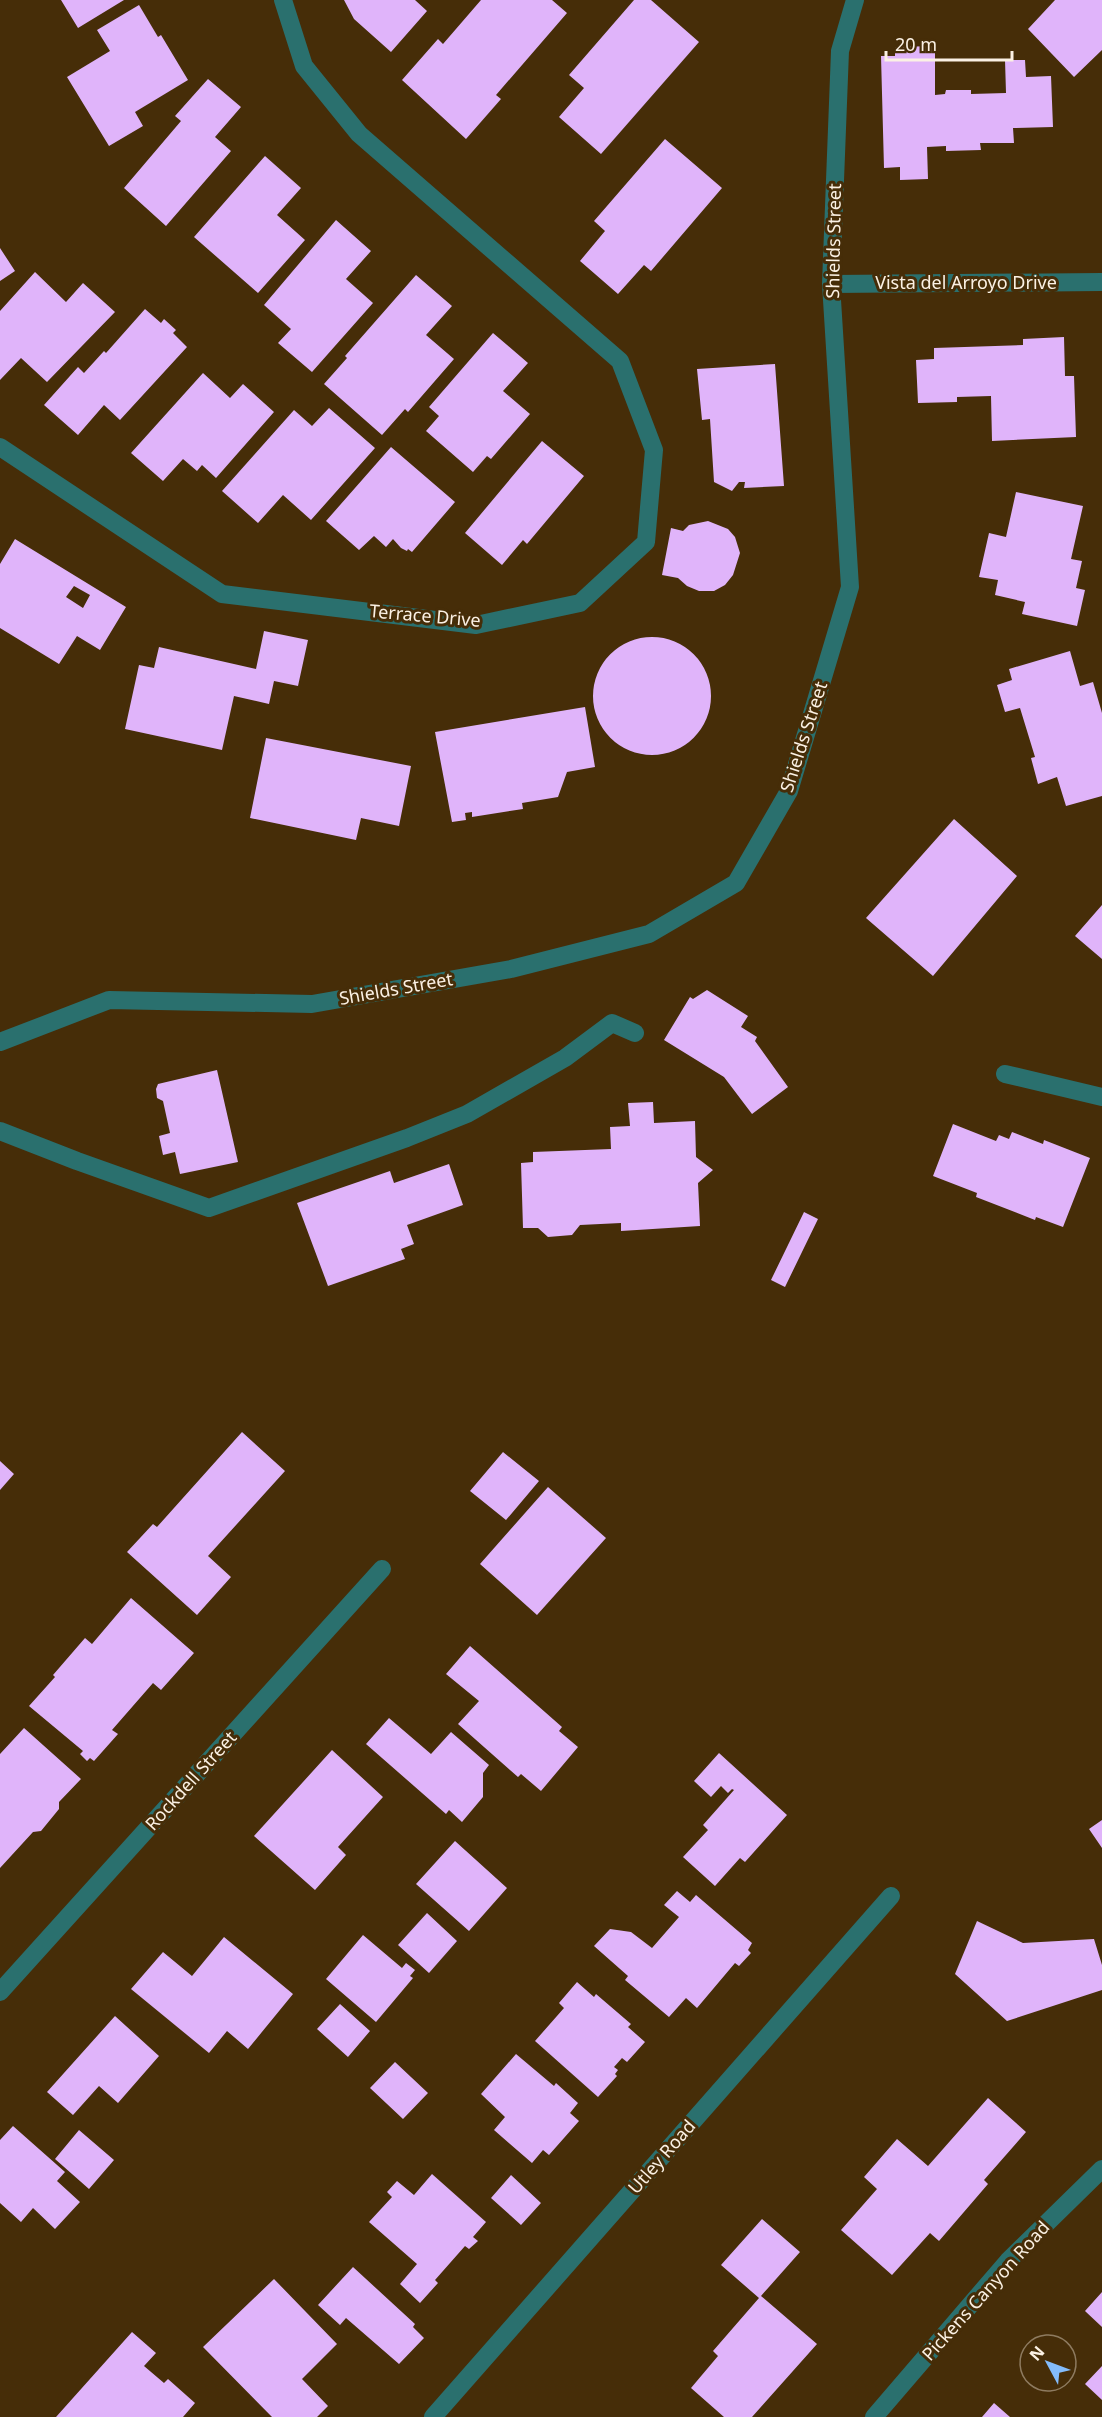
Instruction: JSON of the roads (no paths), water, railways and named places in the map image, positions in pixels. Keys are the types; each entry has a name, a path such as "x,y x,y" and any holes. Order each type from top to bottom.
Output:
{"street":[{"name":"Terrace Drive","path":"0,447 222,594 476,625 580,603 646,542 654,450 620,361 359,134 304,66 283,0"},
{"name":"Shields Street","path":"0,1042 109,1000 312,1004 511,969 649,934 736,883 789,791 850,587 831,284 840,51 855,0"},
{"name":"Vista del Arroyo Drive","path":"831,284 1102,282"},
{"path":"0,1131 209,1208 407,1138 467,1114 565,1058 612,1023 635,1033"},
{"path":"1005,1074 1102,1097"},
{"name":"Rockdell Street","path":"0,1992 382,1569"},
{"name":"Utley Road","path":"433,2417 891,1896"},
{"name":"Pickens Canyon Road","path":"874,2417 1008,2261 1102,2169"}]}
